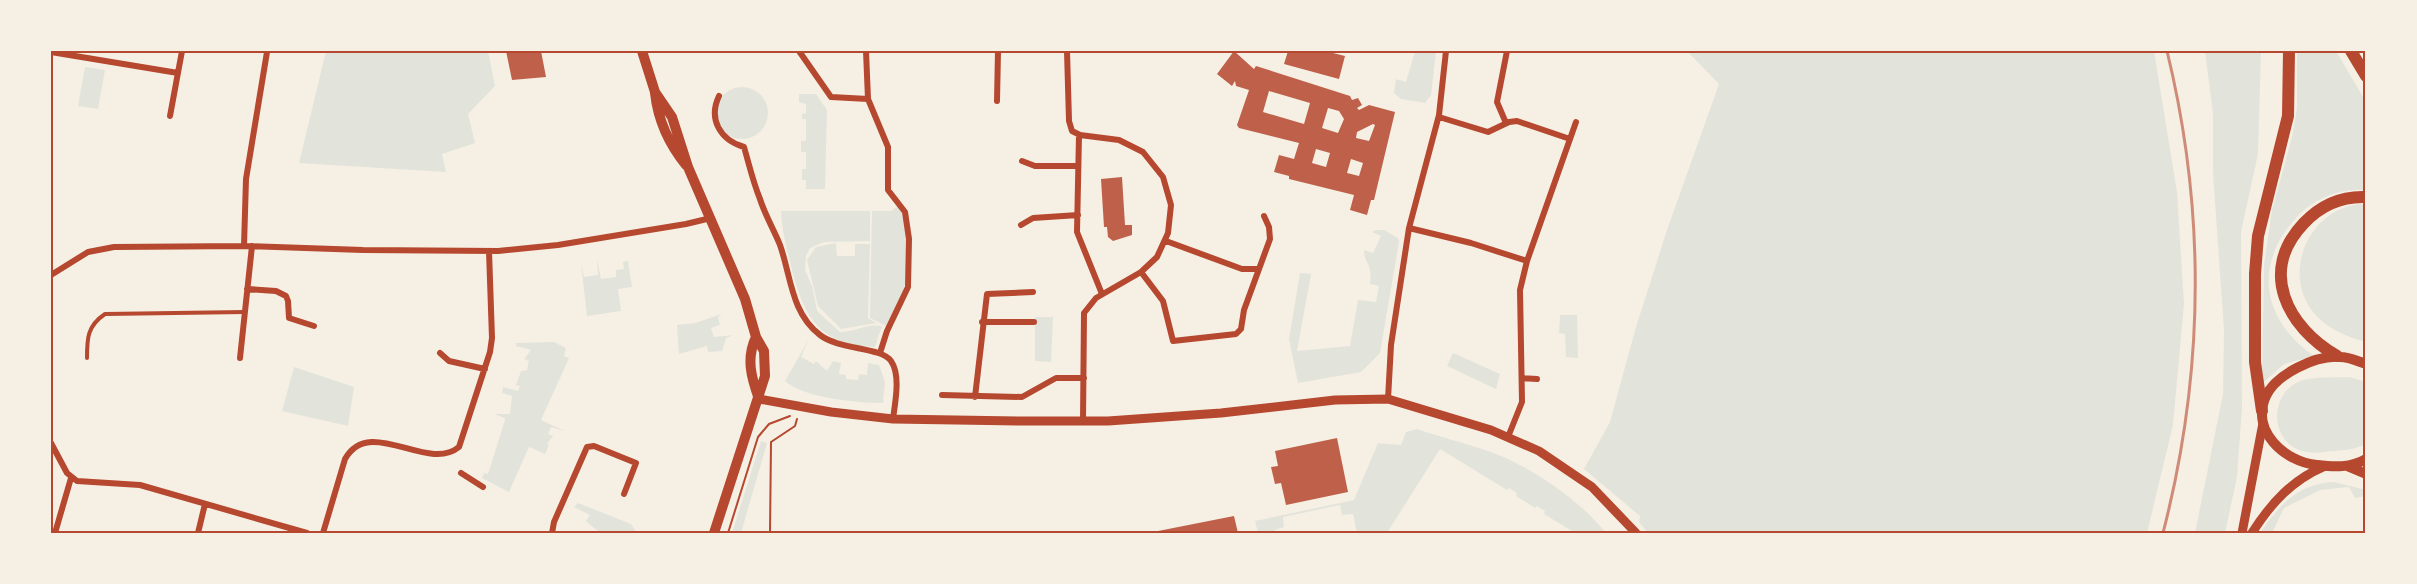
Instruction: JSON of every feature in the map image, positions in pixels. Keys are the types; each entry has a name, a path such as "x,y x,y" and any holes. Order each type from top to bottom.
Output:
{"highway":[{"path":"2263,416 2255,362 2255,274 2258,236 2288,116 2289,51"},
{"path":"2351,51 2366,76"},
{"path":"2337,356 2317,344 2295,318 2282,287 2280,270 2292,236 2313,213 2341,199 2366,197"}],"main road":[{"path":"642,51 655,92 672,117 688,167 746,299 756,337 749,351 751,376 759,399 714,533"},
{"path":"2242,533 2263,416 2271,388 2289,370 2337,356 2363,362"},
{"path":"759,399 831,412 893,419 1083,421 1221,413 1335,400 1388,399 1435,411 1508,437 1539,451 1574,473 1602,496 1636,533"},
{"path":"2263,416 2272,442 2284,454 2301,463 2347,466 2366,459"},
{"path":"2252,533 2284,491 2305,475 2325,466"},
{"path":"2347,466 2366,474"}],"street":[{"path":"170,116 182,51"},
{"path":"800,51 831,97 868,99"},
{"path":"866,51 868,99 888,145 889,192 905,212 909,232 908,287 887,331 880,353"},
{"path":"997,101 998,51"},
{"path":"1067,51 1069,125 1072,131 1079,135 1108,137 1124,141 1154,162 1166,182 1171,221 1166,241 1157,257 1141,272 1090,303 1084,315 1083,421"},
{"path":"1388,399 1391,345 1409,228 1438,117 1446,51"},
{"path":"1506,123 1497,102 1507,51"},
{"path":"51,52 83,54 178,73"},
{"path":"244,246 246,179 267,52"},
{"path":"718,96 714,113 717,127 727,139 744,147 759,198 779,242 792,292 804,318 819,335 834,344 880,353 888,357 894,368 893,419"},
{"path":"1438,117 1488,132 1506,123 1520,122 1570,139"},
{"path":"1508,437 1522,399 1520,290 1527,261 1576,122"},
{"path":"1079,135 1079,239 1102,294"},
{"path":"1022,161 1035,166 1078,166"},
{"path":"1021,225 1033,218 1078,215"},
{"path":"1141,272 1162,298 1172,339 1178,342 1236,334 1241,329 1244,310 1270,239 1269,226 1264,216"},
{"path":"51,275 69,261 100,249 252,246 489,251 558,245 711,218"},
{"path":"1409,228 1471,243 1527,261"},
{"path":"1166,241 1242,269 1259,269"},
{"path":"240,357 252,246"},
{"path":"323,533 345,459 351,450 367,442 437,454 453,452 463,439 485,369 492,338 489,251"},
{"path":"247,289 281,293 288,301 289,318 314,326"},
{"path":"975,397 987,294 1033,292"},
{"path":"982,322 1034,322"},
{"path":"440,353 449,361 485,369"},
{"path":"942,395 1023,397 1054,379 1084,378"},
{"path":"1522,378 1537,379"},
{"path":"51,442 72,478 82,482 140,485 307,533"},
{"path":"552,533 554,522 587,447 594,446 636,463 624,494"},
{"path":"461,473 483,487"},
{"path":"55,533 72,478"},
{"path":"198,533 205,504"}],"lane":[{"path":"87,358 87,334 94,321 105,314 245,312"}],"path":[{"path":"728,533 758,437 769,424 790,416"},
{"path":"770,533 771,442 795,426 797,419"}],"shaded area":[{"path":"326,51 488,51 495,86 468,114 475,143 442,154 446,172 299,163"},
{"path":"1415,51 1436,51 1431,95 1425,103 1401,99 1394,93 1396,79 1406,82"},
{"path":"1687,51 2154,51 2177,192 2184,304 2173,425 2147,533 1648,533 1639,522 1640,516 1584,469 1610,422 1636,327 1667,230 1719,84"},
{"path":"2205,51 2261,51 2258,154 2241,232 2242,408 2237,477 2225,533 2195,533 2223,394 2224,330 2213,173 2213,114"},
{"path":"2297,51 2336,51 2366,102 2366,190 2346,191 2319,200 2303,211 2282,236 2273,254 2269,273 2269,291 2274,309 2283,326 2314,356 2284,364 2264,382 2262,381 2264,265 2272,210 2292,137 2297,108"},
{"path":"85,67 105,70 98,109 78,106"},
{"path":"742,87 756,91 764,99 768,113 764,127 756,135 742,139 728,135 720,127 716,113 720,99 728,91"},
{"path":"799,94 816,94 827,110 825,189 806,189 806,180 802,180 802,169 806,169 806,152 801,152 801,141 806,141 806,119 802,119 802,114 806,113 806,104 799,102"},
{"path":"2366,204 2366,342 2332,328 2317,316 2306,301 2301,284 2300,268 2303,251 2310,236 2320,223 2333,213 2349,206"},
{"path":"898,206 907,235 907,273 901,296 886,326 870,318 872,211 891,211"},
{"path":"781,211 870,211 870,241 824,242 810,248 806,256 805,270 812,286 817,311 840,332 882,326 875,347 856,345 828,335 809,315 802,302 792,270"},
{"path":"1384,230 1398,238 1399,242 1380,353 1361,372 1298,383 1289,339 1300,273 1311,274 1297,351 1350,346 1358,300 1376,302 1379,286 1370,284 1370,272 1364,250 1373,253 1381,236 1372,232"},
{"path":"836,243 837,256 855,256 855,244 870,244 868,318 876,323 841,329 818,306 807,260 816,247"},
{"path":"597,259 601,279 616,277 616,270 624,269 623,262 628,261 632,287 618,289 621,311 587,316 581,263 584,277 598,275"},
{"path":"722,314 718,317 720,325 711,328 714,337 734,335 726,338 722,351 708,352 707,346 679,354 677,325 695,323"},
{"path":"1560,315 1577,315 1578,358 1566,357 1565,334 1559,333"},
{"path":"1035,317 1053,317 1051,362 1035,361"},
{"path":"809,339 801,357 814,364 816,361 827,371 833,361 841,363 839,374 846,375 846,379 858,380 859,374 867,375 868,363 879,365 885,382 883,403 846,401 817,395 804,392 785,381"},
{"path":"554,342 566,348 564,356 569,358 541,420 565,431 551,427 548,434 553,436 547,444 549,445 545,454 529,447 509,492 482,478 484,473 488,474 505,420 494,414 510,414 512,396 502,393 503,387 518,391 520,386 516,385 521,371 527,370 529,361 524,359 531,350 516,346 516,343"},
{"path":"1453,353 1500,374 1496,389 1447,366"},
{"path":"294,367 354,387 348,426 282,411"},
{"path":"2350,377 2366,382 2366,444 2347,450 2317,453 2295,448 2280,431 2277,419 2282,397 2289,388 2306,379"},
{"path":"1417,429 1484,450 1520,465 1573,500 1606,533 1575,533 1544,514 1545,511 1537,506 1535,508 1516,496 1517,493 1509,488 1507,490 1440,449 1387,533 1357,533 1353,514 1342,515 1340,505 1283,517 1284,527 1275,530 1275,533 1258,533 1255,521 1354,500 1378,443 1401,445 1406,432"},
{"path":"761,441 767,443 741,533 732,533"},
{"path":"2334,482 2366,490 2366,496 2355,498 2349,487 2320,490 2284,508 2272,533 2260,533 2291,497 2310,486"},
{"path":"578,503 631,524 636,532 600,533 586,521 590,515 574,507"}],"building":[{"path":"506,51 541,51 546,77 512,80"},
{"path":"1234,51 1254,69 1256,66 1350,96 1352,100 1358,98 1362,105 1357,108 1359,110 1369,105 1395,112 1374,200 1371,200 1367,215 1350,210 1354,195 1289,179 1289,176 1274,172 1279,155 1294,159 1299,143 1239,128 1237,125 1249,90 1236,86 1235,81 1232,86 1217,74","holes":["1269,91 1310,103 1304,124 1263,112","1328,108 1339,111 1344,119 1338,133 1322,128","1373,124 1375,125 1369,141 1356,138 1357,132","1316,149 1330,153 1326,167 1312,163","1351,159 1363,163 1359,176 1347,173"]},
{"path":"1288,51 1325,51 1345,56 1339,79 1284,64"},
{"path":"1122,177 1125,225 1132,225 1132,235 1113,241 1108,237 1107,227 1104,227 1101,179"},
{"path":"1337,438 1348,492 1286,505 1281,483 1275,484 1271,467 1278,466 1275,451"},
{"path":"1234,516 1238,533 1153,533 1153,532"}],"railway":[{"path":"2163,533 2177,473 2186,413 2193,353 2195,292 2194,232 2189,171 2180,111 2167,51"}]}
